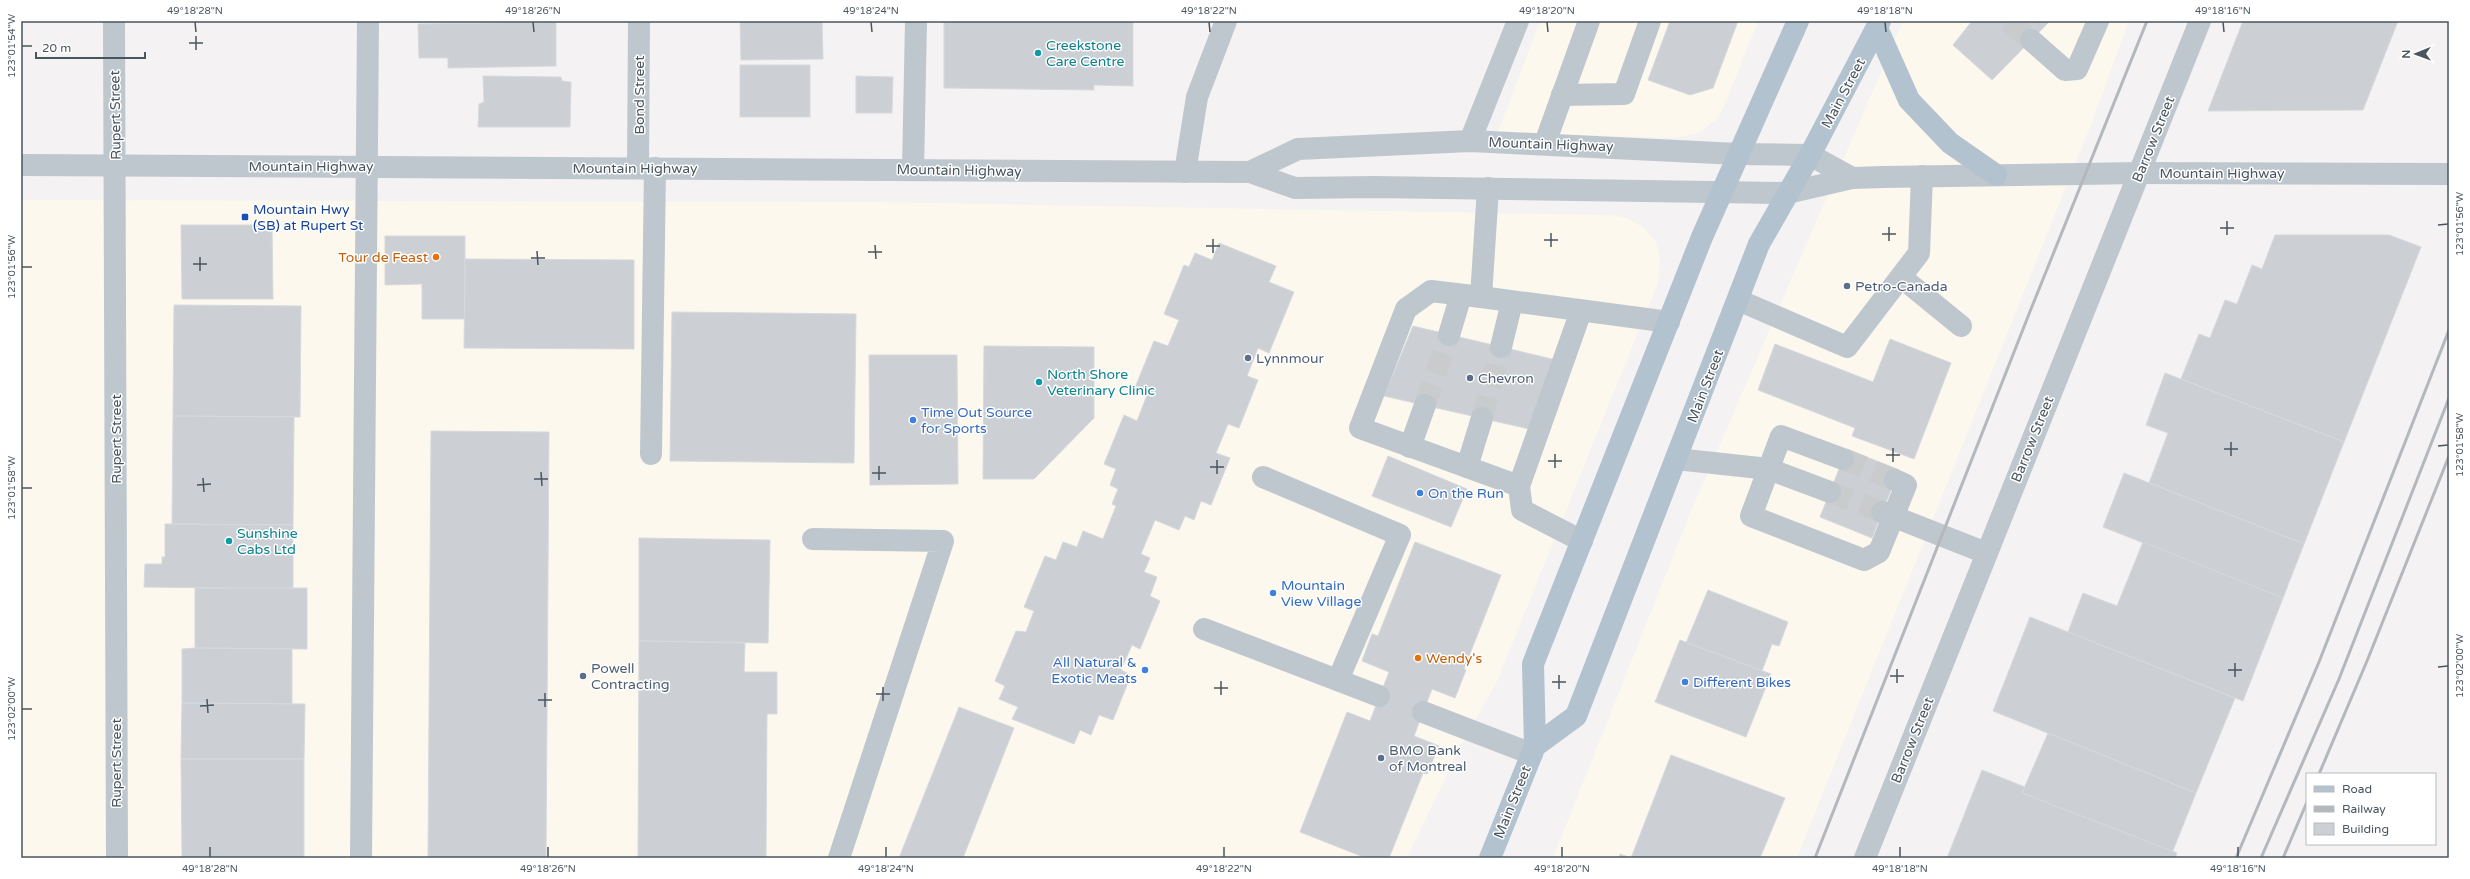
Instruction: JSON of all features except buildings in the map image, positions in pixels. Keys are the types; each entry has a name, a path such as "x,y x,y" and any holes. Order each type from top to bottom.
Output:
{"main road":[{"name":"Main Street","path":"1490,858 1534,750 1533,664 1722,191 1798,21"},
{"name":"Main Street","path":"1534,750 1576,716 1759,244 1810,155 1878,25"},
{"path":"1878,25 1909,100 1950,143 1996,175"}],"street":[{"name":"Rupert Street","path":"114,21 116,858"},
{"path":"361,858 368,21"},
{"name":"Bond Street","path":"639,21 647,168 651,454"},
{"path":"913,170 916,21"},
{"path":"1185,172 1197,97 1226,21"},
{"path":"1470,141 1518,21"},
{"path":"1545,143 1589,21"},
{"path":"1562,95 1624,94 1650,21"},
{"path":"2031,40 2065,70 2077,69 2098,21"},
{"name":"Barrow Street","path":"1865,858 2200,21"},
{"name":"Mountain Highway","path":"1250,172 1298,149 1470,141 1545,143 1738,154 1810,155 1852,178"},
{"name":"Mountain Highway","path":"21,165 1250,172 1295,188 1488,188 1787,193 1852,178 2139,173 2449,174"},
{"path":"1738,300 1847,347 1919,254 1922,176"},
{"path":"1449,335 1471,296 1488,188"},
{"path":"1901,277 1961,326"},
{"path":"1519,486 1360,428 1406,309 1431,291 1669,322"},
{"path":"1501,347 1512,302"},
{"path":"1581,311 1519,486 1522,510 1582,541"},
{"path":"1410,447 1425,405"},
{"path":"1467,467 1482,418"},
{"path":"1843,459 1781,436 1751,516 1864,560 1879,552 1887,514 1906,485 1895,480"},
{"path":"1676,459 1769,469 1830,492"},
{"path":"1263,476 1400,535 1338,680"},
{"path":"1887,514 1986,553"},
{"path":"813,539 943,541 839,858"},
{"path":"1204,629 1379,696"},
{"path":"1423,712 1534,750"}],"shaded area":[{"path":"1540,21 1758,21 1726,102 1716,120 1698,133 1674,138 1498,132"},
{"path":"1903,21 2129,21 2092,122 1797,858 1553,858 1691,511"},
{"path":"21,200 874,202 1611,215 1627,218 1644,228 1656,242 1660,260 1658,283 1498,679 1462,744 1407,858 21,858"}],"tunnel":[{"path":"2008,21 2031,40"},
{"path":"1425,405 1449,335"},
{"path":"1482,418 1501,347"},
{"path":"1843,459 1895,480"},
{"path":"1830,492 1882,512"}],"railway":[{"path":"1815,858 2029,314 2147,21"},
{"path":"2236,858 2319,662 2449,330"},
{"path":"2261,858 2339,679 2449,398"},
{"path":"2319,773 2367,661 2449,456"},
{"path":"2283,858 2306,804"}],"place":[{"name":"Creekstone Care Centre","path":"1038,53"},
{"name":"Mountain Hwy (SB) at Rupert St","path":"245,217"},
{"name":"Tour de Feast","path":"436,257"},
{"name":"Petro-Canada","path":"1847,286"},
{"name":"Lynnmour","path":"1248,358"},
{"name":"Chevron","path":"1470,378"},
{"name":"North Shore Veterinary Clinic","path":"1039,382"},
{"name":"Time Out Source for Sports","path":"913,420"},
{"name":"On the Run","path":"1420,493"},
{"name":"Sunshine Cabs Ltd","path":"229,541"},
{"name":"Mountain View Village","path":"1273,593"},
{"name":"Wendy's","path":"1418,658"},
{"name":"All Natural & Exotic Meats","path":"1145,670"},
{"name":"Powell Contracting","path":"583,676"},
{"name":"Different Bikes","path":"1685,682"},
{"name":"BMO Bank of Montreal","path":"1381,758"}]}
